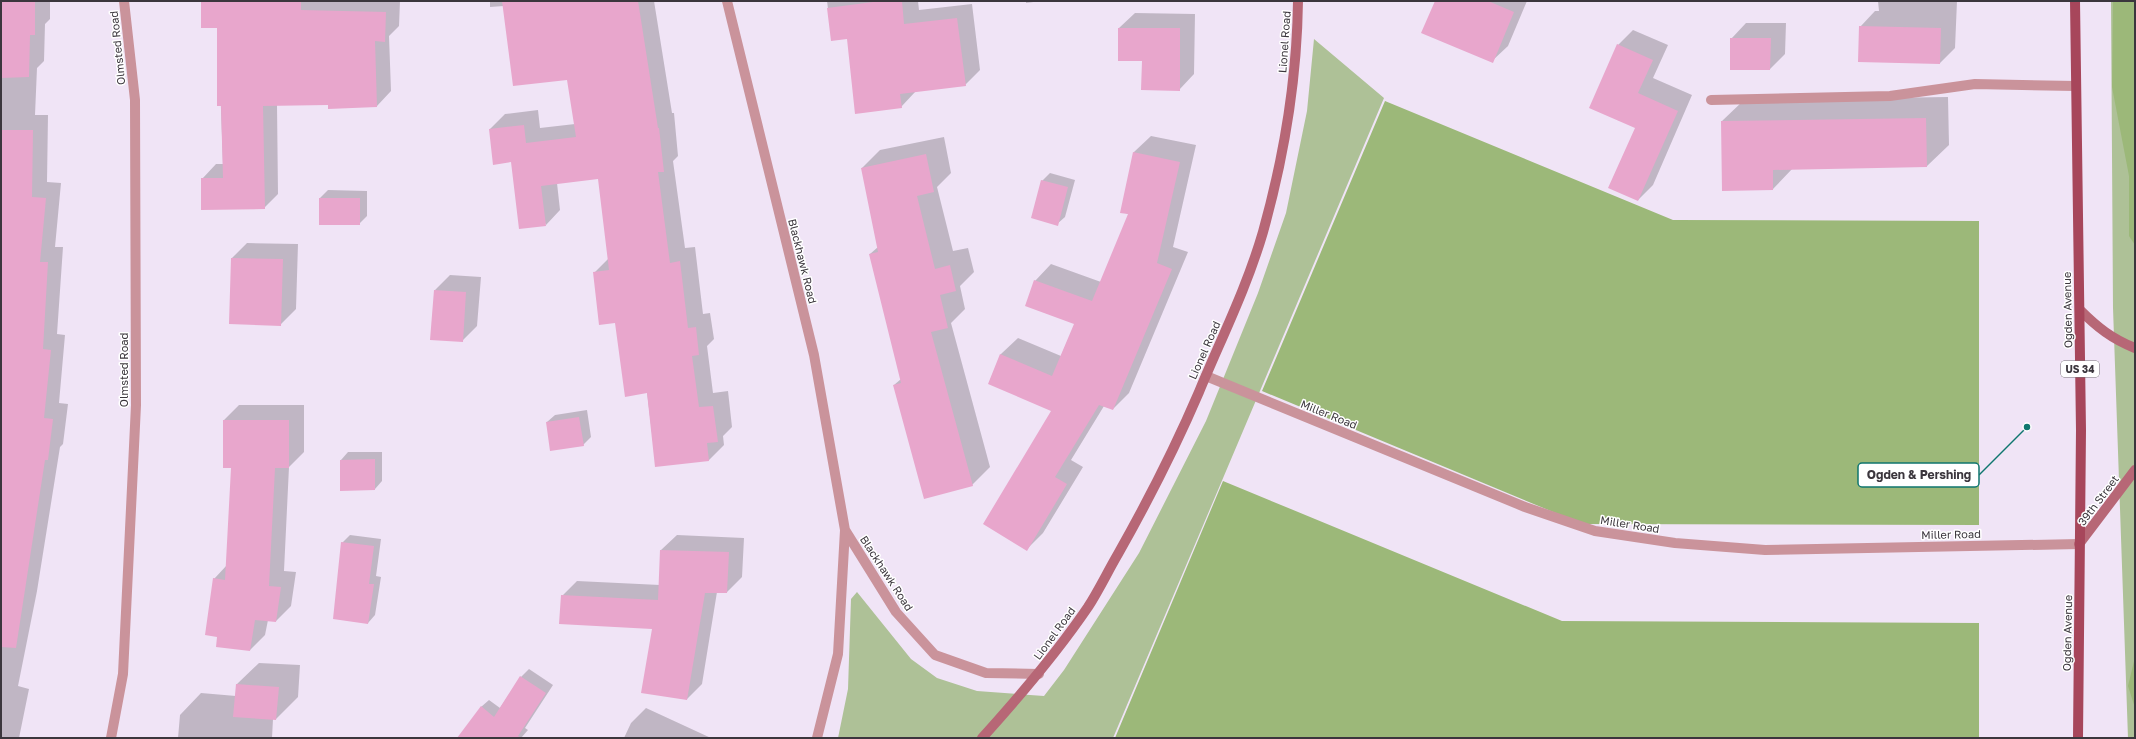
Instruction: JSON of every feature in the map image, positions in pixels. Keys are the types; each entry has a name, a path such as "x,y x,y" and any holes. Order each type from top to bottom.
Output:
{"main road":[{"name":"Ogden Avenue","path":"2075,1 2081,430 2078,738"}],"street":[{"name":"Olmsted Road","path":"111,738 123,674 136,405 135,100 124,1"},
{"name":"Blackhawk Road","path":"727,1 814,355 845,530 838,654 817,738"},
{"name":"Lionel Road","path":"982,738 1039,674 1088,606 1146,503 1185,425 1234,311 1262,233 1290,112 1298,32 1298,1"},
{"path":"1711,100 1890,96 1975,84 2075,86"},
{"path":"2080,310 2098,328 2117,340 2135,348"},
{"name":"Miller Road","path":"1206,376 1525,507 1595,531 1674,543 1765,550 2079,544"},
{"name":"39th Street","path":"2079,544 2135,470"},
{"name":"Blackhawk Road","path":"845,530 896,612 936,655 986,673 1039,674"}],"green space":[{"path":"2111,1 2135,1 2135,738 2128,738 2113,308"},
{"path":"2113,1 2135,1 2135,245 2129,236 2129,176 2112,87"},
{"path":"1314,39 1384,98 1113,738 838,738 848,689 851,599 857,592 911,659 937,678 977,691 1044,696 1064,670 1139,553 1206,421 1258,293 1286,213 1307,111"},
{"path":"1385,101 1673,220 1979,221 1979,525 1582,524 1262,391"},
{"path":"1223,481 1562,621 1979,623 1979,738 1115,738"},
{"path":"2135,657 2135,708 2128,686"}],"building":[{"path":"1,1 35,1 35,35 30,35 29,77 1,78"},
{"path":"201,1 301,1 301,10 386,12 385,42 375,41 377,107 328,109 328,105 263,106 265,209 201,210 201,178 223,178 221,106 217,106 217,28 201,28"},
{"path":"502,1 638,1 659,128 664,172 658,172 670,263 680,261 688,328 696,327 699,355 692,356 699,407 713,406 718,442 707,443 709,461 655,467 647,393 625,397 615,323 599,325 593,272 609,270 598,179 541,186 546,226 519,229 511,162 493,165 489,129 524,125 526,143 576,137 567,80 513,86"},
{"path":"881,1 902,1 904,24 957,18 966,86 900,94 902,108 855,114 847,39 831,41 827,8"},
{"path":"1435,1 1488,1 1514,12 1493,63 1421,33"},
{"path":"1859,26 1941,28 1940,64 1858,62"},
{"path":"1118,28 1180,28 1180,91 1141,90 1142,61 1118,61"},
{"path":"1730,38 1771,38 1770,70 1730,70"},
{"path":"1617,44 1653,60 1638,93 1678,111 1638,201 1608,188 1635,128 1589,108"},
{"path":"1926,118 1927,167 1773,170 1773,190 1722,191 1721,121"},
{"path":"1,130 33,130 32,197 46,198 40,262 48,262 43,349 51,350 44,418 53,419 48,460 45,460 16,648 1,647"},
{"path":"1133,152 1180,162 1157,263 1172,269 1113,410 1099,405 1055,477 1067,484 1027,551 983,524 1051,411 988,384 1000,354 1052,376 1074,324 1025,306 1034,280 1092,301 1128,214 1120,213"},
{"path":"926,154 934,192 917,196 935,269 950,265 956,291 940,295 948,328 931,332 973,486 924,499 893,385 901,383 869,254 878,252 861,168"},
{"path":"1041,180 1068,187 1058,226 1031,218"},
{"path":"319,198 360,198 360,225 319,225"},
{"path":"231,258 283,259 281,326 229,324"},
{"path":"434,290 466,292 463,342 430,340"},
{"path":"579,417 584,446 550,451 546,422"},
{"path":"223,420 289,420 289,468 275,468 269,586 281,587 276,622 255,620 250,651 216,647 217,637 205,635 213,578 225,580 231,468 223,468"},
{"path":"375,459 375,490 340,491 340,460"},
{"path":"341,542 374,546 369,584 374,584 368,624 333,619"},
{"path":"660,550 729,552 727,593 705,593 687,700 641,693 652,629 559,624 561,595 658,600"},
{"path":"520,676 546,693 518,736 521,738 457,738 481,706 494,717"},
{"path":"236,684 279,687 276,720 233,717"}],"place":[{"name":"Ogden & Pershing","path":"2027,427"}]}
